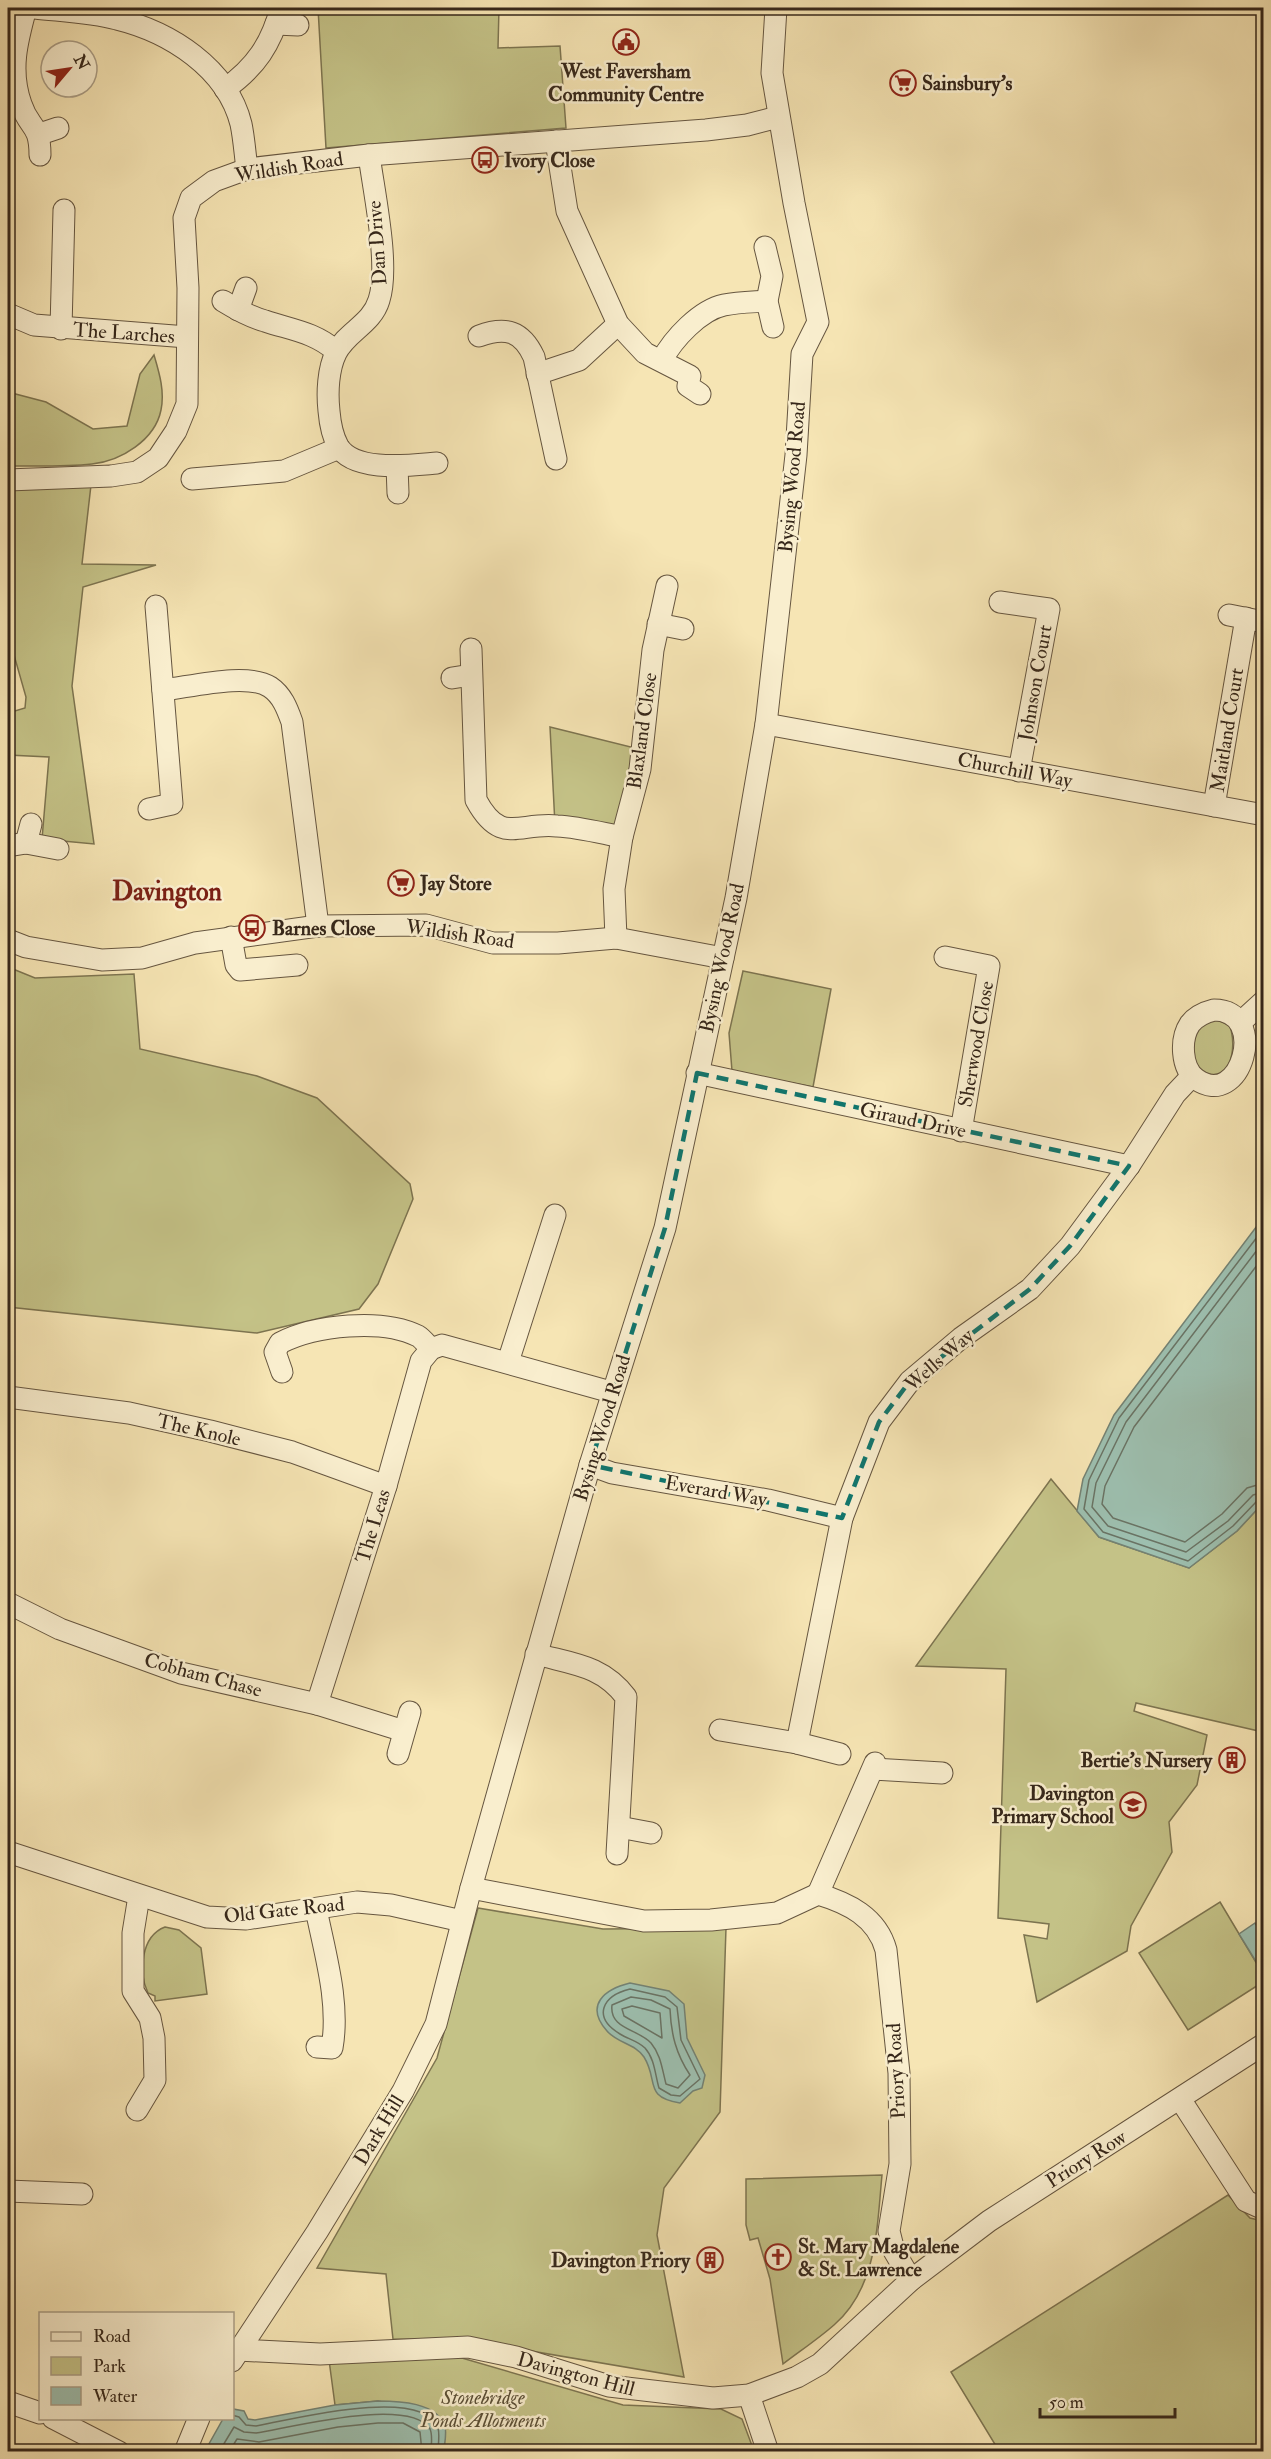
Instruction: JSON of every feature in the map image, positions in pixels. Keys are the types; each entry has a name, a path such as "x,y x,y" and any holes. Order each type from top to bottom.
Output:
{"street":[{"path":"26,8 16,45 13,77 21,107 46,139"},
{"path":"35,8 117,19 160,34 197,57 225,88 240,123 247,169"},
{"name":"Bysing Wood Road","path":"471,1888 611,1392 665,1227 723,958 766,724 796,455 802,354 818,322 778,117 772,73 776,8"},
{"path":"225,88 246,74 262,54 278,16 298,26"},
{"name":"Wildish Road","path":"8,480 111,476 137,472 158,458 176,431 187,404 188,288 184,218 191,198 214,181 247,169 369,155 706,130 747,125 778,117"},
{"path":"556,141 567,211 618,324 645,353 690,376 688,386 700,394"},
{"name":"Dan Drive","path":"336,351 367,321 379,301 383,275 369,155"},
{"name":"The Larches","path":"61,328 55,232 64,210"},
{"path":"765,247 772,276 767,301 773,327"},
{"path":"246,288 231,306 262,321 302,330 322,339 336,351 329,375 328,404 331,428 339,448 354,459 397,466 437,463"},
{"path":"662,360 670,345 699,319 722,305 767,301"},
{"name":"The Larches","path":"8,314 34,325 187,337"},
{"path":"537,374 579,360 618,324"},
{"path":"479,336 490,332 512,332 528,342 557,459"},
{"path":"192,479 227,471 284,471 339,448"},
{"path":"397,466 398,493"},
{"name":"Blaxland Close","path":"615,938 614,890 622,837 643,750 653,650 667,586"},
{"name":"Johnson Court","path":"1000,602 1049,609 1019,771"},
{"path":"149,809 172,804 156,606"},
{"name":"Maitland Court","path":"1215,806 1246,618"},
{"path":"658,624 683,629"},
{"path":"471,650 462,676 476,800 485,817 508,830 555,825 622,837"},
{"path":"163,690 249,679 270,687 284,701 292,722 318,926"},
{"name":"Churchill Way","path":"766,724 1263,815"},
{"path":"22,838 58,849"},
{"name":"Wildish Road","path":"8,940 26,947 102,960 142,958 195,943 318,926 426,925 492,943 558,943 615,938 723,958"},
{"path":"231,937 236,965 240,970 297,965"},
{"name":"Sherwood Close","path":"945,957 989,966 961,1131"},
{"path":"1241,1022 1263,1001"},
{"path":"1214,1010 1227,1011 1241,1022 1244,1035 1242,1060 1233,1079 1213,1085 1198,1081 1192,1076 1184,1055 1190,1024 1201,1015 1214,1010"},
{"name":"Giraud Drive","path":"698,1073 1129,1166"},
{"name":"Wells Way","path":"797,1743 842,1518 879,1422 910,1381 962,1338 1030,1289 1070,1246 1129,1166 1175,1094 1192,1076"},
{"path":"508,1362 555,1215"},
{"path":"282,1372 275,1352 280,1343 309,1333 375,1325 418,1337 431,1349 442,1344 611,1392"},
{"name":"The Leas","path":"317,1704 386,1486 421,1361 431,1349"},
{"name":"The Knole","path":"8,1397 129,1413 210,1431 292,1452 386,1486"},
{"name":"Everard Way","path":"590,1465 612,1473 768,1500 842,1518"},
{"name":"Cobham Chase","path":"8,1603 60,1629 182,1673 317,1704 407,1721 398,1754"},
{"path":"536,1654 595,1670 614,1681 626,1697 617,1854"},
{"path":"720,1730 797,1743 840,1754"},
{"path":"471,1888 644,1921 711,1920 777,1913 818,1894 874,1766 942,1773"},
{"path":"619,1827 651,1833"},
{"name":"Old Gate Road","path":"8,1852 186,1912 226,1919 246,1919 357,1902 391,1905 462,1921"},
{"name":"Dark Hill","path":"235,2355 316,2232 421,2058 436,2024 471,1888"},
{"name":"Priory Road","path":"818,1894 857,1910 882,1936 886,1950 899,2073 900,2118 900,2164 889,2231 894,2251 911,2280"},
{"path":"137,2109 155,2080 154,2037 150,2018 134,1991 133,1933 139,1896"},
{"path":"316,1909 331,1985 335,2031 332,2048 317,2047"},
{"name":"Priory Row","path":"911,2280 989,2221 1263,2044"},
{"path":"1180,2099 1246,2201 1263,2209"},
{"path":"8,2191 82,2194"},
{"name":"Davington Hill","path":"235,2355 320,2354 468,2347 516,2357 609,2386 713,2398 749,2395 796,2377 820,2364 911,2280"},
{"path":"749,2395 768,2451"},
{"path":"8,2402 39,2413"},
{"path":"57,2420 119,2451"},
{"path":"185,2451 198,2420"}],"highlighted area":[{"path":"697,1073 1129,1166 1070,1246 1030,1289 910,1381 879,1422 842,1518 590,1465 665,1228"}],"green space":[{"path":"318,8 499,8 498,48 560,46 566,128 326,148"},
{"path":"154,355 162,389 161,410 152,431 135,447 114,459 92,464 8,466 8,392 46,402 93,429 127,426 140,374"},
{"path":"91,485 82,564 156,565 83,587 72,686 94,844 42,839 49,757 8,755 8,713 25,708 26,697 8,634 8,489"},
{"path":"550,727 643,750 622,837 555,825"},
{"path":"8,967 35,978 134,974 140,1049 257,1076 317,1098 410,1184 413,1199 378,1284 359,1309 257,1333 8,1307"},
{"path":"743,971 831,989 813,1087 732,1071 729,1033"},
{"path":"1216,1019 1230,1026 1232,1050 1226,1068 1220,1074 1212,1074 1202,1070 1191,1060 1197,1027"},
{"name":"Davington Primary School","path":"1051,1479 1099,1537 1189,1568 1237,1531 1263,1503 1263,1732 1136,1703 1134,1711 1207,1735 1197,1785 1169,1822 1172,1852 1131,1926 1127,1951 1037,2002 1024,1935 1047,1939 1049,1924 998,1918 1006,1669 916,1666"},
{"path":"1220,1902 1263,1974 1263,1982 1188,2030 1139,1953"},
{"path":"478,1908 603,1929 726,1928 720,2112 664,2188 657,2235 684,2377 466,2340 393,2339 386,2274 317,2268 437,2058"},
{"path":"165,1927 179,1930 201,1948 207,1994 155,2001 155,1996 148,1993 143,1975 146,1946 157,1932"},
{"path":"882,2175 876,2236 867,2275 859,2293 834,2325 783,2364 770,2279 758,2238 750,2240 746,2225 746,2179"},
{"path":"1228,2195 1250,2218 1263,2221 1263,2451 999,2451 951,2372"},
{"name":"Stonebridge Ponds Allotments","path":"455,2356 623,2405 721,2409 742,2419 754,2451 444,2451 445,2427 434,2413 378,2401 335,2405 329,2360"}],"water":[{"path":"1263,1218 1263,1503 1237,1531 1189,1568 1099,1537 1077,1511 1083,1479 1114,1415"},
{"path":"1255,1923 1263,1936 1263,1966 1260,1968 1239,1934"},
{"path":"630,1983 669,1991 684,2004 687,2038 705,2075 702,2088 693,2091 680,2103 661,2097 656,2092 648,2066 641,2053 611,2035 600,2022 597,2013 600,2000 613,1989"},
{"path":"378,2401 426,2408 441,2419 445,2427 444,2451 205,2451 222,2420 234,2420 234,2409 244,2411 248,2419 255,2420 335,2405"}],"place":[{"name":"West Faversham Community Centre","path":"626,42"},
{"name":"Sainsbury's","path":"903,83"},
{"name":"Ivory Close","path":"485,160"},
{"name":"Jay Store","path":"401,883"},
{"name":"Barnes Close","path":"252,928"},
{"name":"Bertie's Nursery","path":"1232,1760"},
{"name":"Davington Primary School","path":"1133,1805"},
{"name":"St. Mary Magdalene & St. Lawrence","path":"778,2257"},
{"name":"Davington Priory","path":"710,2260"}],"district":[{"name":"Davington","path":"167,892"}]}
